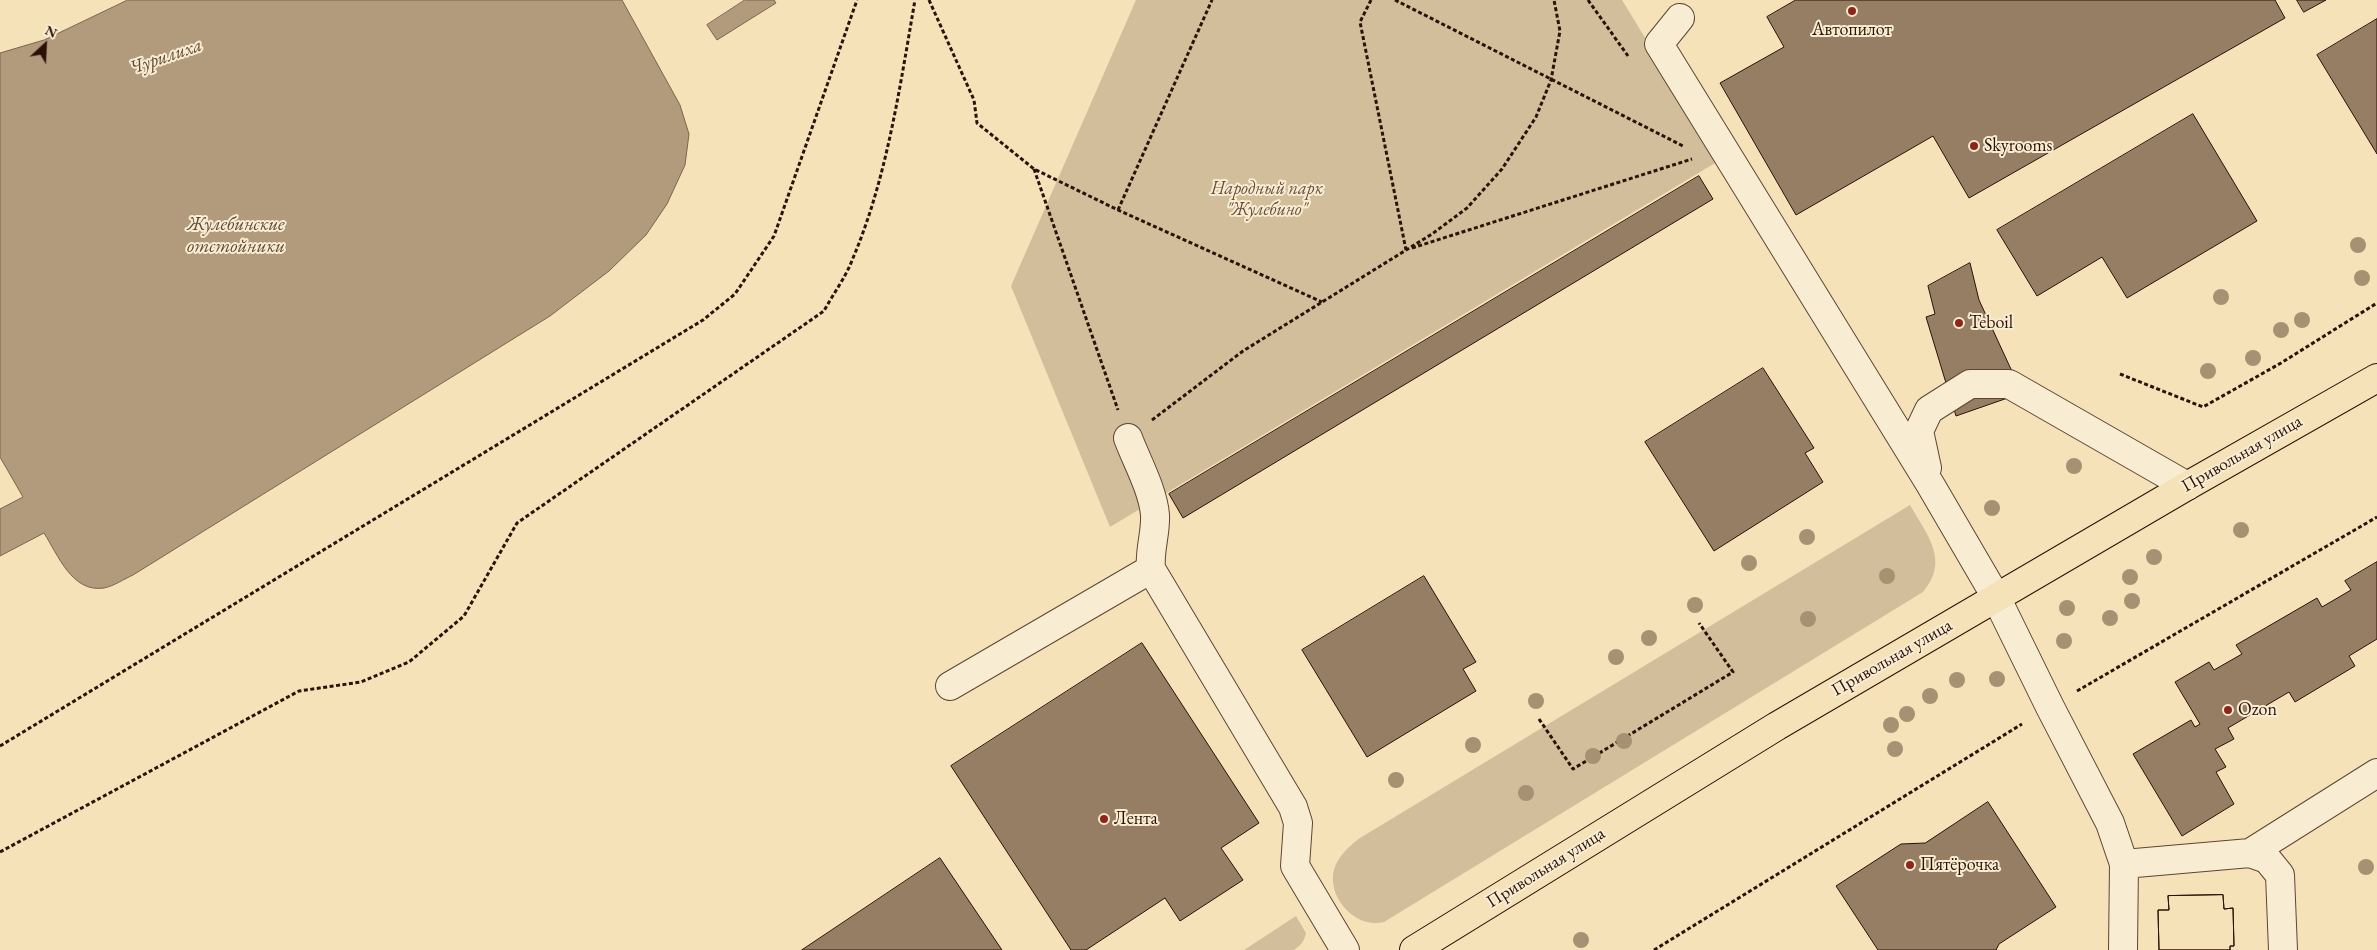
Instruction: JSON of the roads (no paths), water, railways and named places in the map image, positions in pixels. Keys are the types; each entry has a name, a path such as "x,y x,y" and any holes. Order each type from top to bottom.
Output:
{"main road":[{"name":"Привольная улица","path":"1414,950 1777,726 2187,486 2377,378"}],"lane":[{"path":"1680,18 1659,44 1930,484 1996,597 2110,823 2124,864 2123,950"},
{"path":"1930,484 1919,431 1929,410 1970,384 2009,384 2187,486"},
{"path":"1128,438 1153,503 1155,517 1150,558 1151,570 1293,807 1298,823 1295,866 1345,950"},
{"path":"950,686 1151,570"},
{"path":"2250,853 2377,773"},
{"path":"2124,864 2250,853 2267,859 2280,875 2283,950"}],"water":[{"name":"Жулебинские отстойники","path":"128,0 622,0 680,105 689,134 685,165 667,204 646,235 609,271 550,316 133,575 108,587 93,588 83,585 67,571 44,533 0,556 0,509 23,497 0,457 0,53 44,40"},
{"path":"745,0 774,0 776,3 717,40 707,25"}],"place":[{"name":"Автопилот","path":"1852,11"},
{"name":"Skyrooms","path":"1974,146"},
{"name":"Teboil","path":"1959,323"},
{"name":"Ozon","path":"2228,710"},
{"name":"Лента","path":"1104,819"},
{"name":"Пятёрочка","path":"1910,865"}],"water label":[{"name":"Чурилиха","path":"166,57"}],"park label":[{"name":"Народный парк \"Жулебино\"","path":"1267,199"}]}
